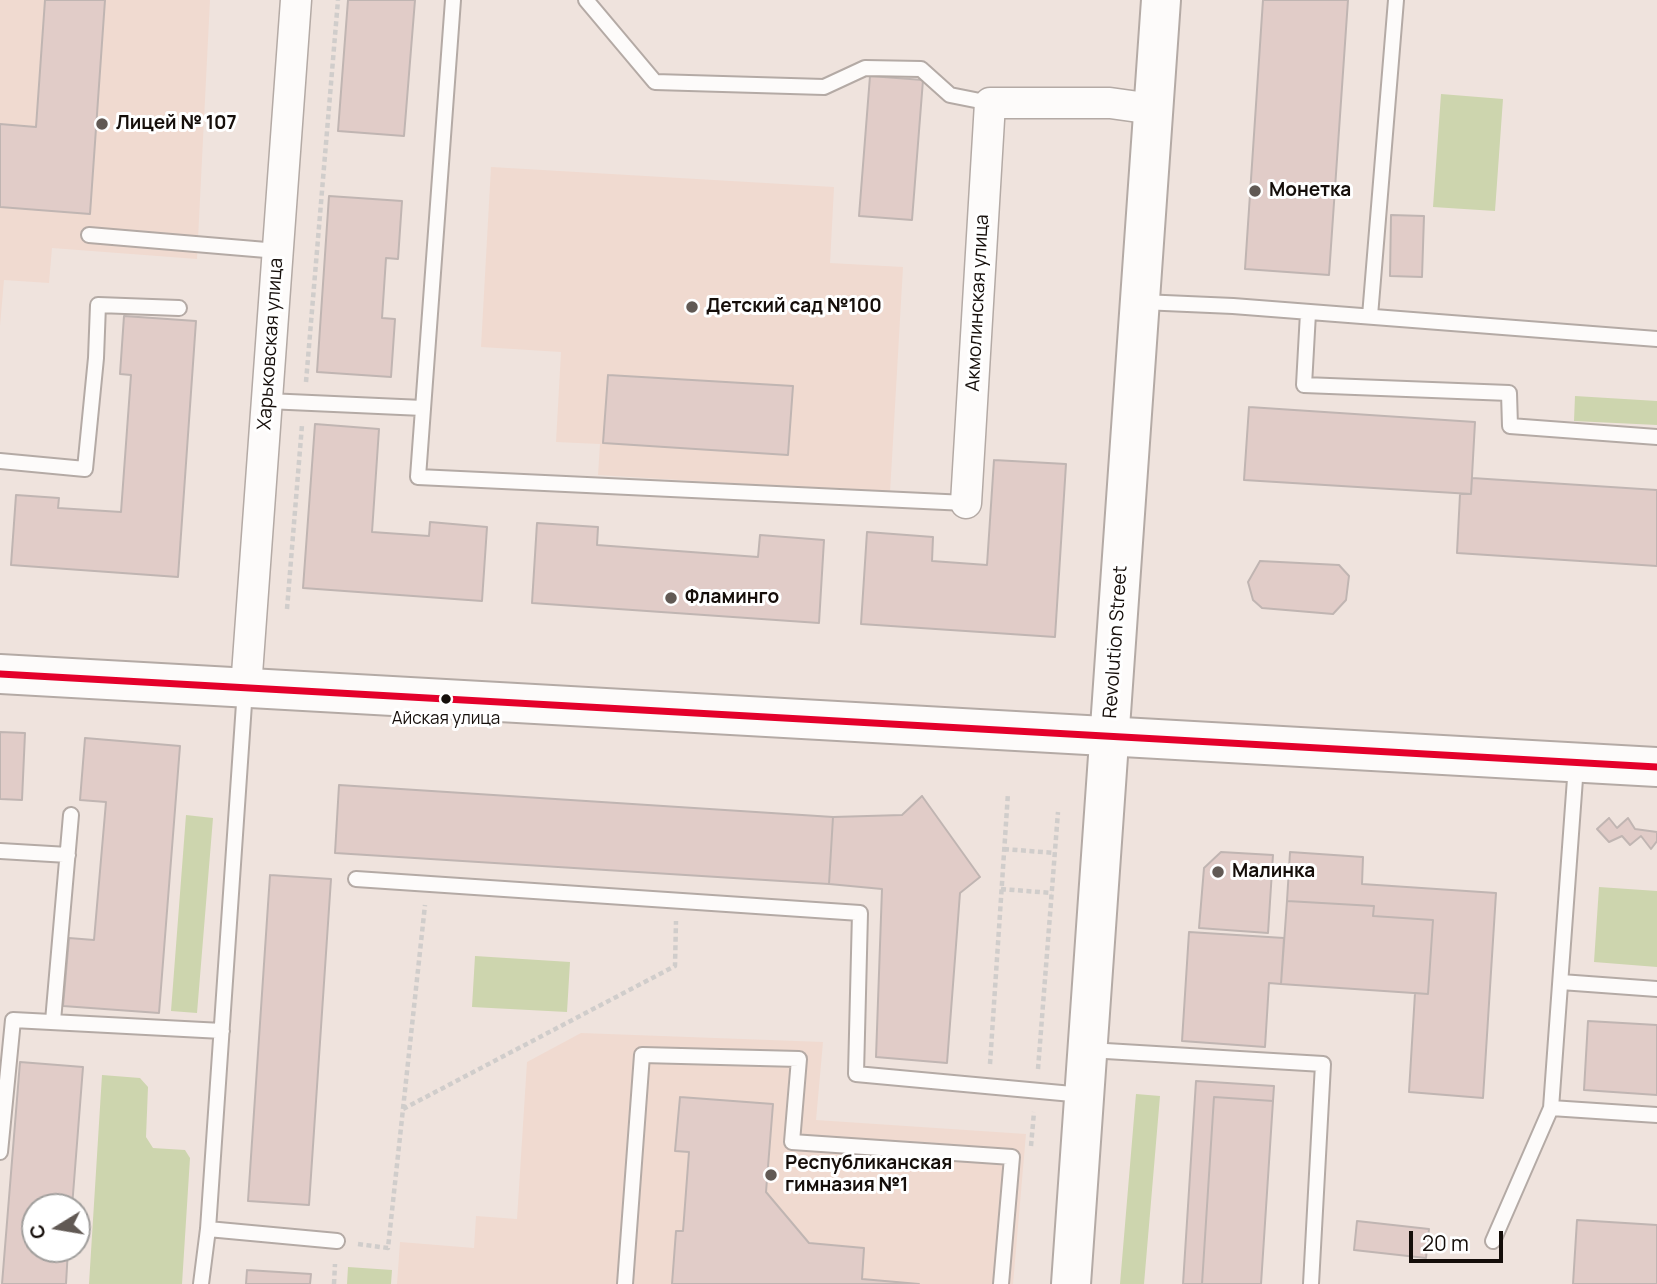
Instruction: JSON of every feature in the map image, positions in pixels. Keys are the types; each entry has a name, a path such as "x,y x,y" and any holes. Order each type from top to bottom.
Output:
{"main road":[{"name":"Revolution Street","path":"1071,1284 1161,0"},
{"path":"0,674 1657,767"}],"street":[{"name":"Харьковская улица","path":"246,688 296,0"},
{"path":"990,103 1110,103 1153,109"},
{"name":"Акмолинская улица","path":"966,503 990,103"}],"lane":[{"path":"453,0 418,477 966,503"},
{"path":"586,0 656,82 824,87 865,68 921,69 950,95 990,103"},
{"path":"1370,316 1396,0"},
{"path":"89,235 278,251"},
{"path":"1140,302 1233,306 1657,339"},
{"path":"0,461 85,469 99,305 179,308"},
{"path":"1308,313 1304,384 1509,393 1510,426 1657,437"},
{"path":"267,401 423,408"},
{"path":"201,1284 208,1229 246,688"},
{"path":"1493,1241 1551,1108 1576,762"},
{"path":"53,1021 71,815"},
{"path":"0,851 68,855"},
{"path":"356,879 860,913 856,1074 1084,1095"},
{"path":"1560,982 1657,989"},
{"path":"0,1152 13,1020 222,1031"},
{"path":"1088,1050 1324,1064 1311,1284"},
{"path":"625,1284 642,1055 799,1059 792,1142 1012,1157 1001,1284"},
{"path":"1551,1108 1657,1115"},
{"path":"208,1229 337,1241"}],"path":[{"path":"287,609 338,0"},
{"path":"988,1086 1008,793"},
{"path":"1031,1146 1058,811"},
{"path":"1004,849 1055,853"},
{"path":"337,1241 388,1248 427,883"},
{"path":"1001,889 1052,893"},
{"path":"402,1110 675,966 677,900"}],"shaded area":[{"name":"Лицей № 107","path":"0,0 210,0 197,259 52,248 49,283 4,280 0,326"},
{"name":"Детский сад №100","path":"491,167 834,187 830,263 903,267 890,493 598,475 600,444 556,442 561,352 481,347"},
{"name":"Республиканская гимназия №1","path":"581,1033 823,1042 816,1120 1026,1134 1013,1284 397,1284 400,1242 474,1248 476,1216 517,1219 527,1062"}],"green space":[{"path":"1441,94 1503,99 1495,211 1433,207"},
{"path":"1575,396 1657,401 1657,425 1574,421"},
{"path":"186,815 213,818 197,1013 171,1011"},
{"path":"1599,887 1657,891 1657,967 1594,962"},
{"path":"475,956 570,962 567,1012 472,1007"},
{"path":"102,1075 140,1078 148,1087 146,1137 153,1148 185,1150 190,1158 182,1284 89,1284"},
{"path":"1136,1094 1160,1096 1144,1284 1120,1284"},
{"path":"348,1267 392,1270 391,1284 347,1284"}],"building":[{"path":"45,0 105,0 90,214 0,207 0,124 36,127"},
{"path":"348,0 415,0 404,136 338,131"},
{"path":"1263,0 1348,0 1329,275 1245,269"},
{"path":"870,76 923,80 912,220 859,216"},
{"path":"329,196 402,201 398,259 386,258 382,318 395,319 391,377 317,372"},
{"path":"1391,215 1424,216 1422,277 1390,276"},
{"path":"124,316 196,321 178,577 11,565 16,495 59,498 58,508 121,512 131,375 120,374"},
{"path":"608,375 793,386 788,455 603,443"},
{"path":"1249,407 1475,422 1471,494 1244,480"},
{"path":"315,424 379,429 372,532 429,536 430,522 487,527 482,601 303,588"},
{"path":"994,460 1066,464 1055,637 861,624 867,532 933,537 932,561 987,565"},
{"path":"1472,478 1657,490 1657,566 1457,553 1460,494 1471,494"},
{"path":"537,523 598,527 597,545 758,557 760,535 824,540 819,623 532,603"},
{"path":"1260,561 1339,565 1349,576 1346,600 1333,614 1262,608 1253,600 1248,582"},
{"path":"0,732 25,733 22,800 0,799"},
{"path":"85,738 180,746 159,1013 63,1006 69,938 94,940 106,802 80,800"},
{"path":"339,785 833,817 829,884 335,853"},
{"path":"922,796 980,877 960,893 947,1063 876,1057 882,889 829,884 833,817 902,815"},
{"path":"1609,818 1617,828 1628,818 1635,829 1657,832 1657,841 1651,849 1641,836 1630,845 1622,836 1609,842 1597,829"},
{"path":"1221,852 1273,855 1268,933 1199,928 1204,868"},
{"path":"1290,852 1363,857 1362,884 1496,893 1483,1098 1409,1092 1415,993 1428,994 1433,920 1373,916 1374,906 1287,901"},
{"path":"270,875 331,879 309,1205 248,1201"},
{"path":"1287,901 1374,906 1373,916 1433,920 1428,994 1281,984"},
{"path":"1189,932 1284,938 1281,984 1269,983 1265,1047 1182,1041"},
{"path":"1588,1021 1657,1025 1657,1095 1584,1090"},
{"path":"20,1062 83,1067 73,1193 21,1193 21,1263 67,1263 66,1284 2,1284"},
{"path":"1196,1081 1274,1086 1273,1101 1214,1097 1202,1284 1183,1284"},
{"path":"680,1097 773,1104 766,1192 809,1243 864,1248 862,1279 919,1284 672,1284 676,1231 683,1231 689,1152 675,1151"},
{"path":"1214,1097 1273,1101 1261,1284 1202,1284"},
{"path":"1577,1220 1657,1225 1657,1284 1573,1284"},
{"path":"1357,1221 1429,1229 1426,1258 1354,1250"},
{"path":"247,1270 311,1274 310,1284 246,1284"}],"transit line":[{"path":"0,674 1657,767"}],"place":[{"name":"Лицей № 107","path":"102,124"},
{"name":"Монетка","path":"1255,191"},
{"name":"Детский сад №100","path":"692,307"},
{"name":"Фламинго","path":"671,598"},
{"name":"Айская улица","path":"446,699"},
{"name":"Малинка","path":"1218,872"},
{"name":"Республиканская гимназия №1","path":"771,1175"}]}
